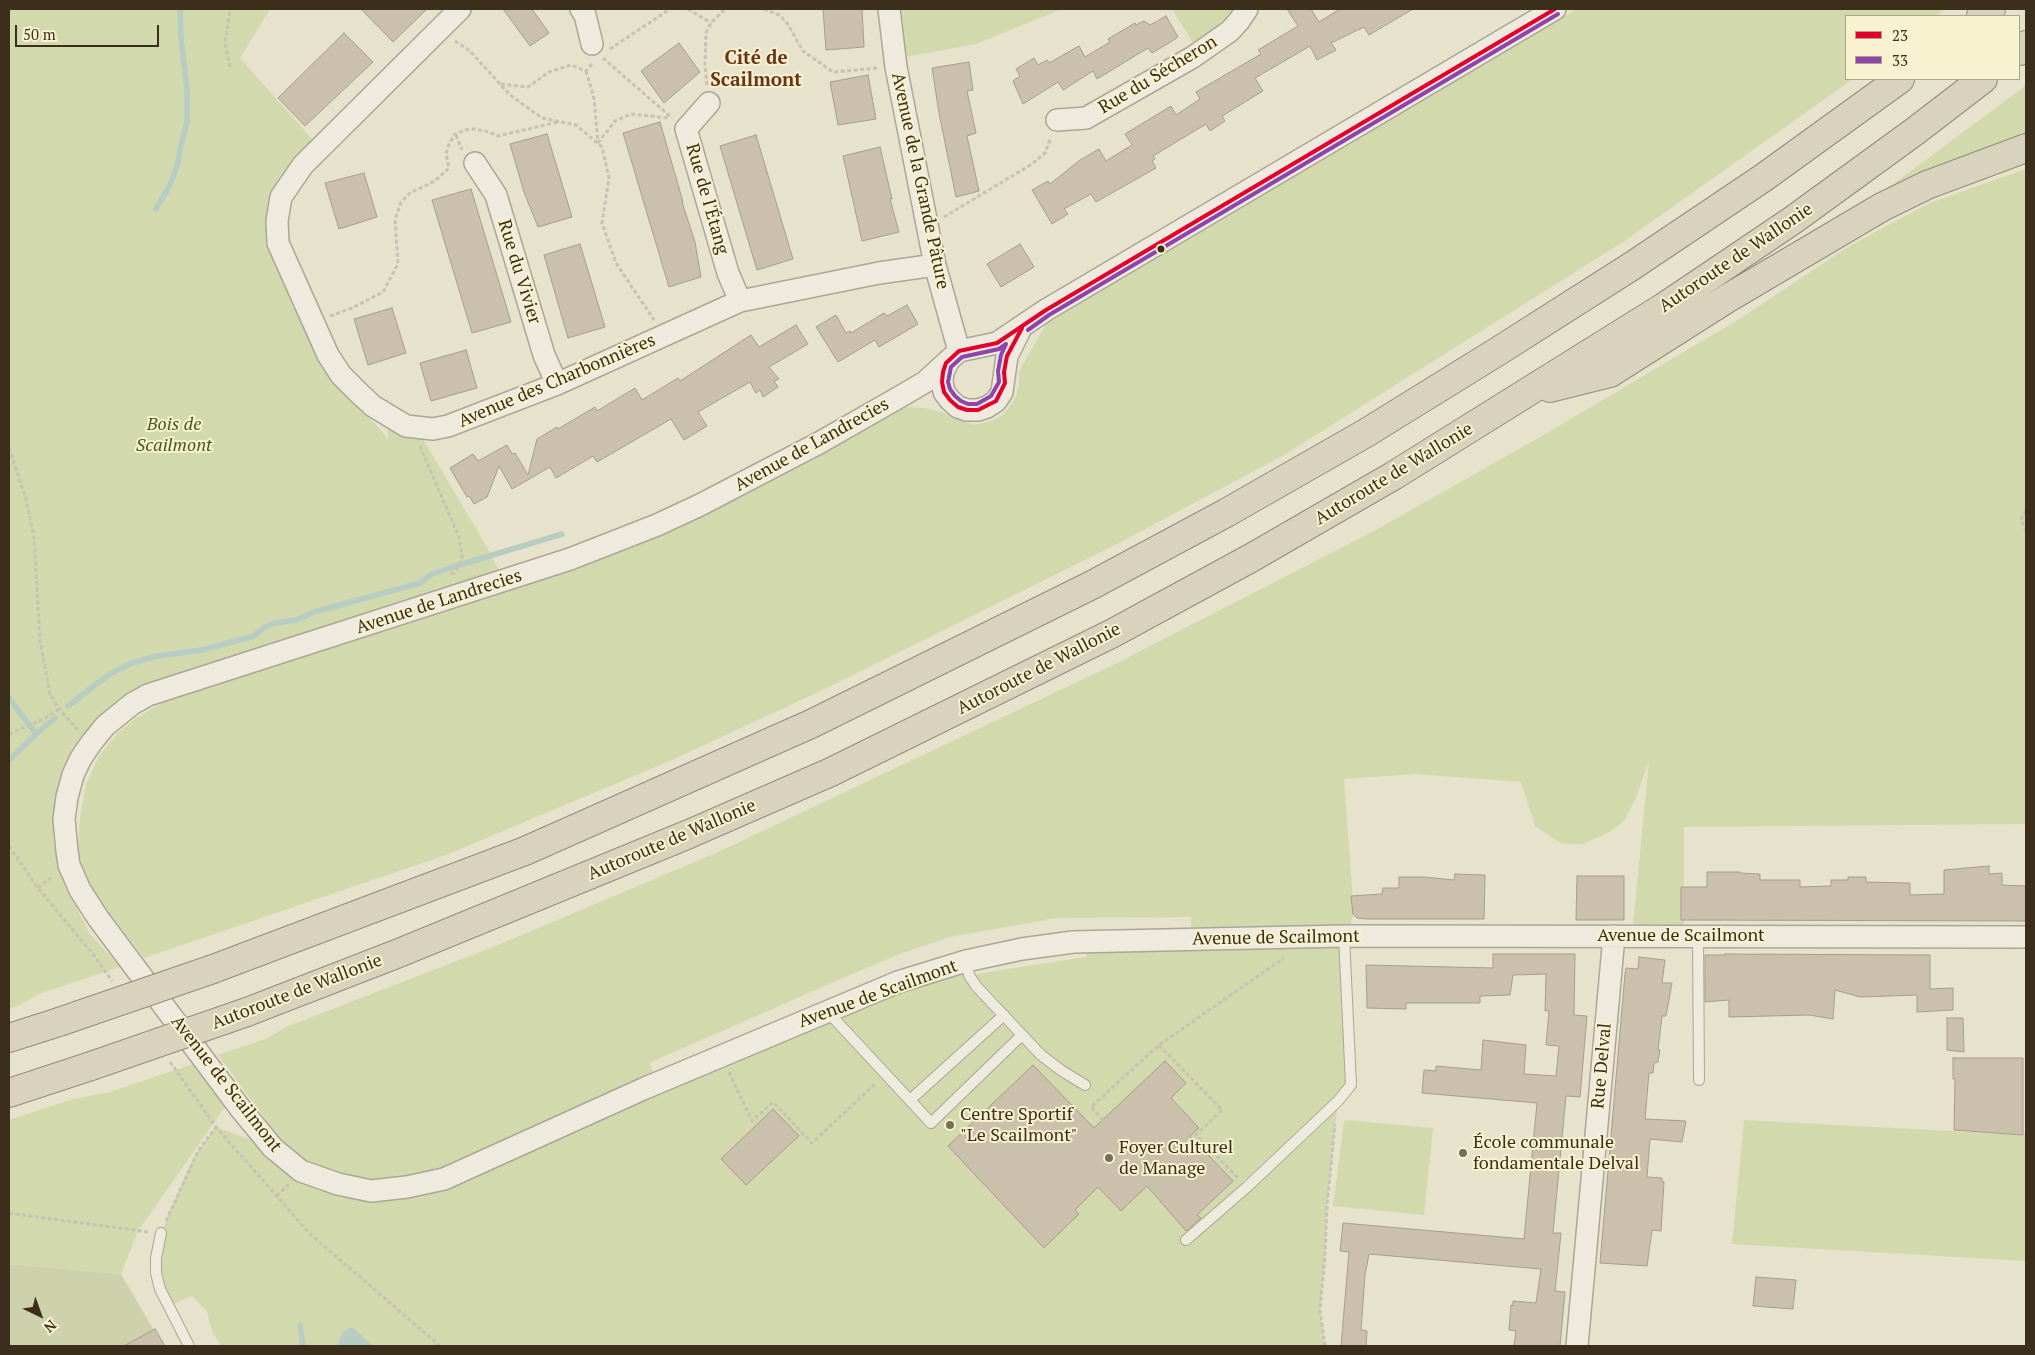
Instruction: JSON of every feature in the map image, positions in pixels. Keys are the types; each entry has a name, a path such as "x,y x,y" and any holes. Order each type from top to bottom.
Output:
{"highway":[{"path":"9,1038 213,969 525,851 812,724 1092,585 1226,514 1349,443 1500,350 1632,266 1763,178 1899,80"},
{"name":"Autoroute de Wallonie","path":"9,1093 248,1012 399,954 689,834 839,768 998,691 1139,619 1251,558 1384,481 1527,394 1664,307 1793,220 1982,80"},
{"path":"1527,394 1610,373 1728,298 1882,207 1927,184 2026,148"}],"street":[{"name":"Avenue des Charbonnières","path":"460,9 303,164 281,196 277,221 278,243 328,355 341,375 373,406 406,426 417,429 433,429 448,426 557,384 740,301 879,273 935,265"},
{"path":"581,9 586,15 596,50"},
{"name":"Avenue de la Grande Pâture","path":"889,9 896,67 935,265 962,351"},
{"name":"Rue du Sécheron","path":"1057,120 1086,118 1193,57 1230,31 1247,9"},
{"path":"962,351 985,350 994,355 1000,363 1004,372 1005,383 996,401 987,407 978,410 967,410 950,400 944,392 942,372 946,363 962,351 997,343 1022,328 1046,310 1555,9"},
{"name":"Rue de l'Étang","path":"709,103 686,129 728,272 740,301"},
{"name":"Rue du Vivier","path":"475,163 496,195 544,354 557,384"},
{"path":"1004,372 1012,342 1022,328"},
{"name":"Avenue de Landrecies","path":"69,865 64,819 67,797 73,776 81,758 105,726 132,704 148,695 570,559 657,525 820,444 925,382 962,351"},
{"path":"903,395 934,395 950,400"},
{"name":"Avenue de Scailmont","path":"69,865 80,890 98,918 256,1128 286,1160 301,1171 329,1181 371,1191 407,1187 444,1178 722,1056 898,982 966,961 1022,949 1072,942 1344,936 2026,937"},
{"name":"Rue Delval","path":"1577,1346 1614,936"}],"lane":[{"path":"1186,1240 1247,1187 1338,1101 1351,1085 1344,936"},
{"path":"1698,936 1699,1080"},
{"path":"966,961 969,976 976,986 1041,1055 1085,1085"},
{"path":"827,1011 931,1123 1022,1035"},
{"path":"910,1100 1004,1015"},
{"path":"161,1233 156,1258 158,1281 167,1307 189,1346"}],"path":[{"path":"230,9 225,43 230,67"},
{"path":"598,143 594,98 586,71 596,50 670,9"},
{"path":"688,9 711,23"},
{"path":"709,103 705,66 706,33 711,23 725,9"},
{"path":"764,9 779,15 787,23 803,51 833,72 896,67"},
{"path":"440,30 470,51 510,94 542,118 576,125 602,147 608,178 602,223 616,263 664,336"},
{"path":"596,50 674,119 631,114 615,121 598,143"},
{"path":"500,84 528,87 550,72 571,65 586,71"},
{"path":"928,227 1032,164 1045,153 1057,120"},
{"path":"313,321 352,308 383,292 398,264 395,220 401,202 410,193 435,181 449,168 446,154 449,144 456,134 464,130 474,129 498,136 559,122"},
{"path":"417,429 417,439 460,537 462,550 458,567 447,580"},
{"path":"9,448 25,496 34,537 40,641 50,694 59,709 92,742"},
{"path":"2026,510 2021,519 2026,531"},
{"path":"9,734 33,724 59,709"},
{"path":"9,846 38,888"},
{"path":"1104,1120 1091,1108 1159,1045 1294,951 1293,937"},
{"path":"1159,1045 1222,1110 1196,1135 1247,1187"},
{"path":"722,1056 752,1121 773,1102 812,1143 885,1074"},
{"path":"184,1082 216,1127 310,1234 440,1346"},
{"path":"1325,1346 1320,1310 1327,1206 1338,1101"},
{"path":"9,1213 161,1233 186,1174 198,1151 216,1127"}],"green space":[{"name":"Bois de Scailmont","path":"9,9 270,9 240,58 320,148 303,165 277,234 266,236 266,245 303,328 337,386 378,427 388,440 387,416 417,429 488,549 504,581 106,711 79,742 64,768 57,800 53,836 63,882 90,934 120,967 39,994 9,1009"},
{"path":"889,9 1062,9 976,44 895,59"},
{"path":"1172,9 1242,9 1196,47"},
{"path":"1577,9 1945,9 1937,15 1845,15 1845,80 1852,80 1623,242 1284,455 1117,544 827,688 672,760 446,855 144,958 92,890 82,869 78,846 80,817 86,785 99,756 117,734 136,718 162,703 506,592 630,547 720,508 810,462 906,407 924,408 945,413 974,425 991,421 1003,415 1015,399 1021,368 1046,324"},
{"path":"2026,85 2026,140 1854,213 2020,90"},
{"path":"2026,169 2026,824 1684,827 1684,936 1632,936 1649,761 1635,800 1624,821 1608,833 1582,844 1562,844 1535,826 1521,782 1415,774 1344,779 1354,915 1344,936 1351,1075 1338,1101 1327,1206 1320,1310 1325,1346 221,1346 212,1331 207,1311 192,1296 167,1307 160,1289 161,1233 198,1151 216,1127 271,1147 256,1128 267,1121 218,1055 268,1038 286,1027 493,947 716,853 1117,663 1374,531 1547,433 1741,318 1843,250 1930,203","holes":["1191,917 1191,939 1089,941 1086,957 970,975 966,961 658,1082 649,1063 900,954 950,937 1056,918"]},
{"path":"196,1063 225,1107 138,1231 121,1274 9,1264 9,1120 70,1100 110,1092"},
{"path":"1346,1120 1433,1128 1424,1215 1333,1206 1344,1122"},
{"path":"1744,1120 2026,1135 2026,1261 1732,1244"},
{"path":"9,1264 121,1274 163,1346 9,1346"}],"shaded area":[{"path":"349,1328 353,1328 373,1346 337,1346 342,1333"}],"building":[{"path":"361,9 427,9 393,42"},
{"path":"503,9 532,9 549,33 530,46"},
{"path":"823,9 862,9 864,47 826,50"},
{"path":"1287,9 1311,9 1319,22 1340,9 1413,9 1369,35 1364,27 1331,43 1336,50 1317,60 1310,46 1255,78 1263,91 1222,116 1225,121 1210,131 1206,124 1153,156 1155,159 1152,161 1156,168 1096,202 1091,194 1064,209 1068,214 1052,224 1032,190 1048,181 1050,184 1080,160 1099,149 1106,161 1132,145 1125,134 1171,106 1176,115 1200,99 1196,92 1261,54 1258,50 1298,26"},
{"path":"1166,16 1178,37 1169,43 1152,53 1148,48 1097,79 1093,71 1063,90 1058,82 1023,104 1013,81 1020,76 1016,69 1034,58 1038,65 1047,60 1049,63 1079,46 1085,57 1110,42 1108,39 1135,23 1136,25 1144,21 1150,25"},
{"path":"344,33 373,62 305,126 278,98"},
{"path":"679,43 700,72 664,103 641,71"},
{"path":"969,62 973,90 967,91 976,133 967,136 979,191 956,197 932,68"},
{"path":"868,75 876,119 838,125 830,82"},
{"path":"660,122 695,242 701,277 669,287 623,133"},
{"path":"547,134 572,217 538,227 524,192 510,144"},
{"path":"756,135 793,259 757,270 720,146"},
{"path":"880,147 892,199 890,199 899,232 862,241 843,156"},
{"path":"364,173 377,217 339,229 325,183"},
{"path":"471,189 511,322 472,333 432,200"},
{"path":"580,244 605,327 568,338 544,255"},
{"path":"1020,244 1034,267 1001,287 987,264"},
{"path":"907,305 918,324 879,347 875,340 838,362 816,327 836,315 846,333 850,331 851,333 884,313 887,316"},
{"path":"392,308 406,353 368,365 354,319"},
{"path":"796,325 808,344 769,367 779,379 774,381 778,387 763,397 760,390 756,393 750,382 698,412 707,426 684,440 671,419 597,462 593,456 556,478 550,467 512,489 499,466 487,497 474,504 469,496 467,497 450,468 473,454 478,461 507,445 512,454 515,453 528,475 537,439 557,427 558,429 595,407 597,411 635,388 642,400 678,378 680,381 751,335 759,347"},
{"path":"466,350 477,388 431,401 420,363"},
{"path":"1989,866 1989,874 2002,873 2002,885 2026,886 2026,921 1681,920 1681,887 1707,887 1707,872 1760,874 1760,880 1800,880 1800,887 1831,886 1831,880 1848,880 1848,877 1866,877 1866,882 1910,883 1910,895 1944,894 1944,870"},
{"path":"1455,874 1485,875 1484,919 1366,919 1357,918 1353,914 1351,896 1382,894 1383,888 1399,888 1399,877 1454,880"},
{"path":"1577,876 1624,876 1624,920 1576,920"},
{"path":"1493,954 1575,954 1574,1015 1587,1016 1580,1097 1566,1096 1553,1233 1561,1233 1555,1291 1565,1292 1560,1346 1514,1346 1516,1331 1509,1330 1513,1301 1536,1303 1541,1269 1369,1254 1365,1275 1361,1330 1367,1331 1366,1346 1341,1346 1349,1252 1340,1251 1343,1223 1524,1239 1537,1103 1422,1093 1424,1070 1436,1071 1436,1066 1481,1070 1483,1040 1526,1045 1524,1074 1556,1076 1559,1046 1546,1045 1549,1011 1545,1011 1546,974 1513,975 1510,995 1480,996 1480,1003 1406,1003 1406,1009 1367,1008 1366,965 1493,968"},
{"path":"1705,955 1930,955 1930,989 1953,988 1953,1010 1917,1012 1917,995 1860,997 1835,990 1833,1019 1809,1015 1729,1017 1729,1000 1705,1002"},
{"path":"1639,957 1665,960 1662,983 1672,983 1666,1016 1662,1016 1658,1062 1654,1063 1653,1073 1649,1073 1645,1119 1686,1121 1682,1142 1650,1139 1647,1177 1662,1178 1664,1182 1661,1231 1652,1230 1647,1266 1600,1263 1625,974 1626,968 1638,969"},
{"path":"1947,1018 1963,1018 1964,1052 1947,1050"},
{"path":"1953,1058 2023,1058 2023,1135 1954,1130 1955,1079 1953,1079"},
{"path":"1165,1061 1186,1083 1171,1098 1199,1128 1190,1136 1233,1181 1197,1215 1201,1218 1186,1231 1147,1186 1121,1211 1098,1187 1075,1210 1079,1214 1044,1248 948,1146 1033,1065 1094,1128"},
{"path":"773,1109 799,1136 746,1185 721,1159"},
{"path":"1756,1277 1796,1280 1793,1309 1753,1306"},
{"path":"155,1329 165,1346 124,1346"}],"waterway":[{"path":"156,209 170,185 178,163 187,122 187,90 180,9"},
{"path":"68,706 108,675 132,663 157,656 202,650 254,636 265,627 275,623 297,620 314,612 420,583 430,575 453,567 562,534"},
{"path":"9,698 36,734 9,760"},
{"path":"36,734 55,718"},
{"path":"300,1325 303,1346"}],"transit line":[{"name":"23","path":"1022,328 1007,356 1004,372 1005,383 996,401 978,410 967,410 958,407 950,400 944,392 943,372 946,363 959,351 997,343 1046,310 1555,9"},
{"name":"33","path":"1028,330 1049,315 1558,14"},
{"name":"33","path":"1006,344 1001,355 998,371 999,382 991,396 977,404 968,404 955,396 948,382 951,367 962,357 999,349 1006,344"}],"place":[{"name":"Centre Sportif \"Le Scailmont\"","path":"950,1125"},
{"name":"École communale fondamentale Delval","path":"1463,1153"},
{"name":"Foyer Culturel de Manage","path":"1109,1158"}],"district":[{"name":"Cité de Scailmont","path":"756,70"}]}
